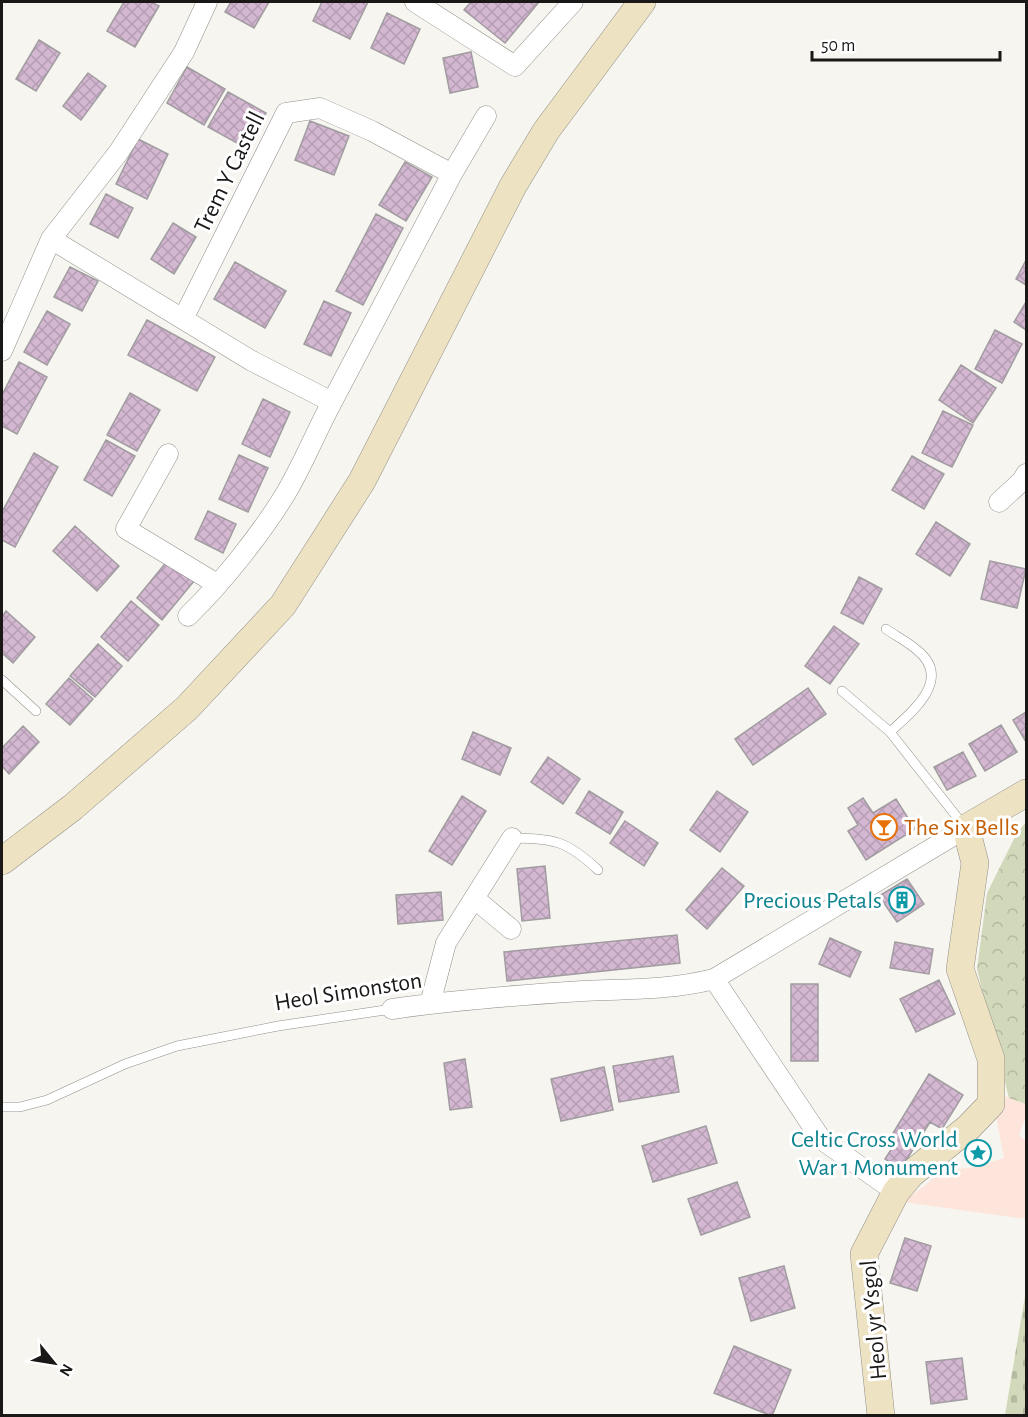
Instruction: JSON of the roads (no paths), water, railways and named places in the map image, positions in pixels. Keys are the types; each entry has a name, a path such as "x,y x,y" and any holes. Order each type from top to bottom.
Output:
{"street":[{"path":"2,351 51,239 118,153 184,52 207,2"},
{"path":"415,2 515,66 573,2"},
{"path":"2,861 73,807 187,708 283,605 362,481 513,186 546,131 642,2"},
{"name":"Trem Y Castell","path":"183,319 286,113 320,108 372,131 452,174"},
{"path":"188,616 250,544 285,493 452,174 486,116"},
{"path":"51,239 252,361 332,402"},
{"path":"168,454 126,529 217,584"},
{"path":"999,502 1025,480"},
{"path":"966,828 1026,793"},
{"name":"Heol Simonston","path":"392,1009 580,991 686,987 714,979 966,828"},
{"name":"Heol yr Ysgol","path":"881,1416 864,1254 896,1192 911,1174 968,1128 991,1104 992,1059 960,969 975,863 966,828"},
{"path":"430,1004 446,943 512,838"},
{"path":"475,899 511,929"},
{"path":"714,979 821,1139 896,1192"}],"lane":[{"path":"886,629 918,650 927,660 931,668 932,683 914,711 890,732"},
{"path":"2,680 36,711"},
{"path":"842,692 890,732 966,828"},
{"path":"512,838 549,839 563,843 579,852 598,870"},
{"name":"Heol Simonston","path":"2,1107 20,1107 47,1100 125,1064 177,1046 278,1026 392,1009"}],"place":[{"name":"The Six Bells","path":"884,827"},
{"name":"Precious Petals","path":"902,900"},
{"name":"Celtic Cross World War 1 Monument","path":"978,1153"}]}
